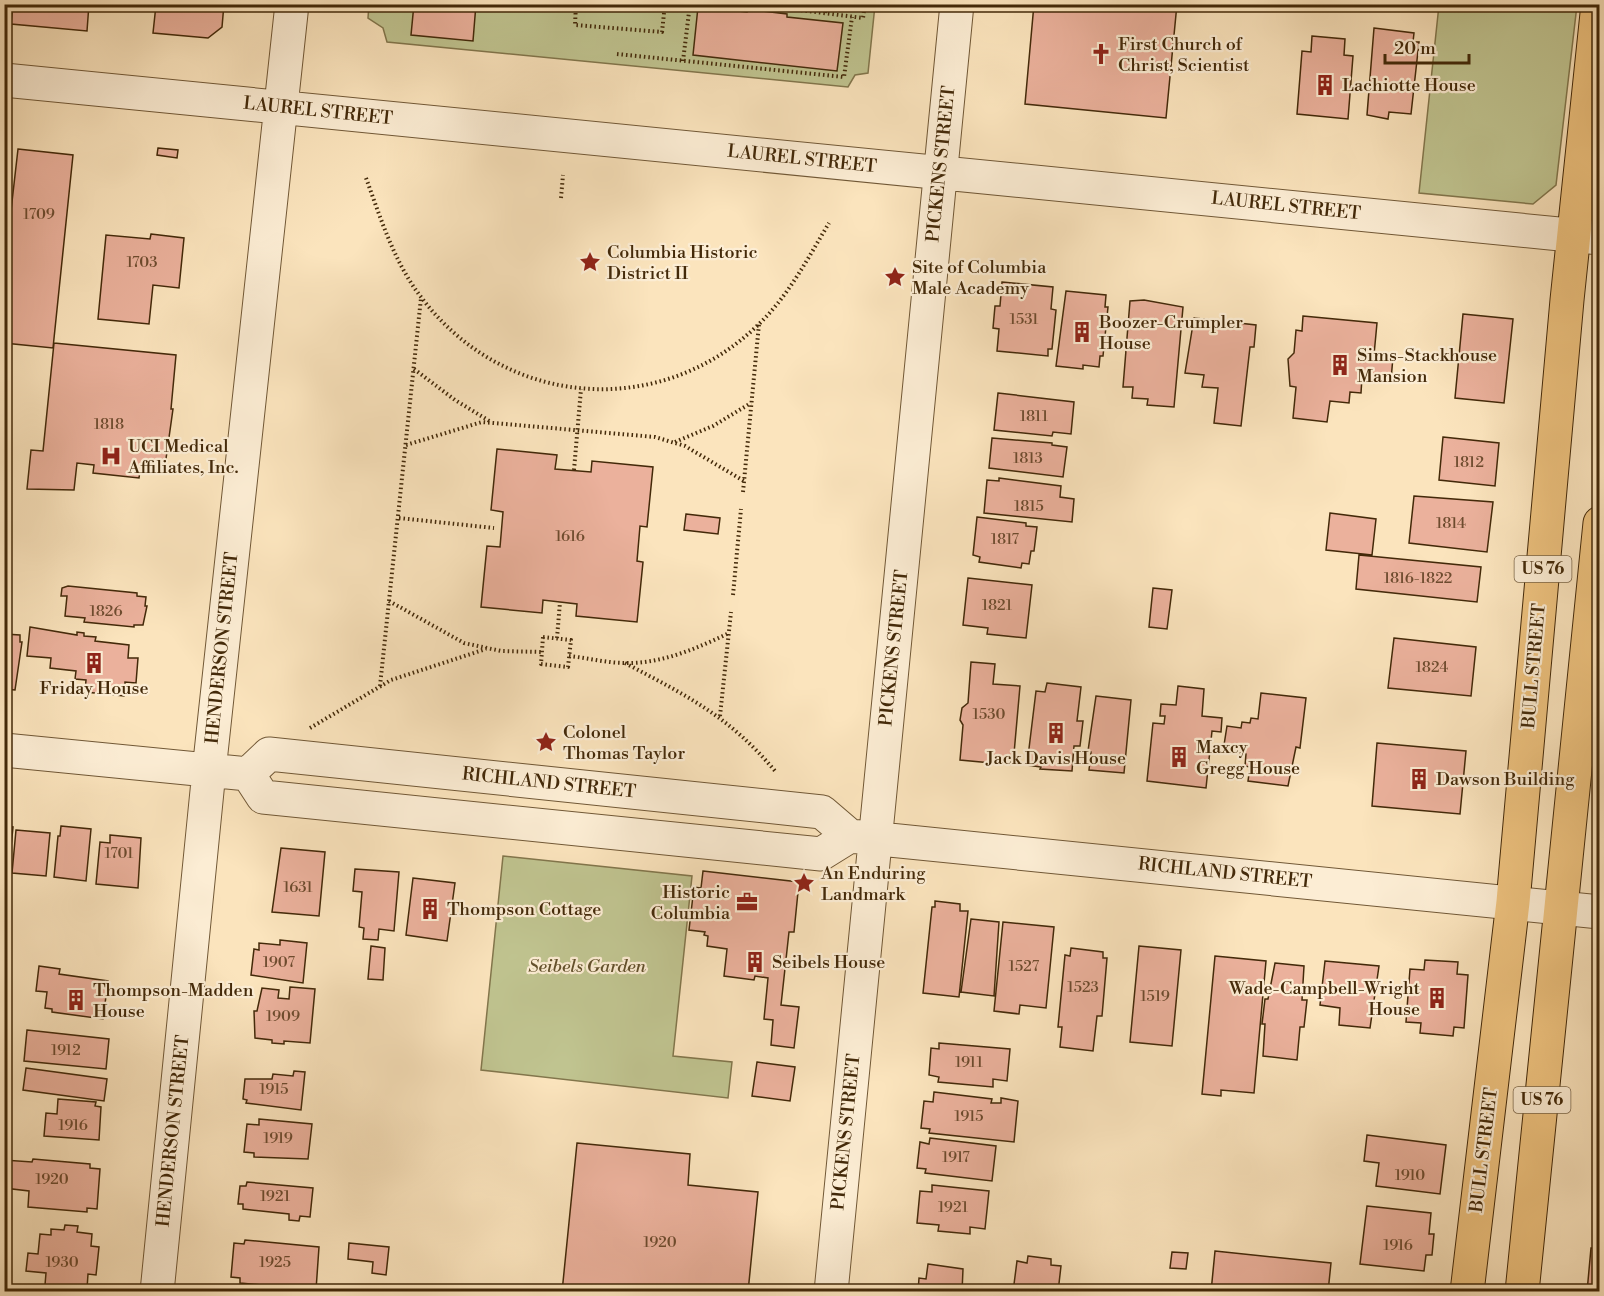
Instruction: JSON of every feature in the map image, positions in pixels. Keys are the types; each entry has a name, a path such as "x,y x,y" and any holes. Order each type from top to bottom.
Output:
{"main road":[{"name":"BULL STREET","path":"1467,1292 1513,902 1586,237 1598,4"},
{"name":"US 76","path":"1522,1292 1599,523"}],"street":[{"name":"HENDERSON STREET","path":"158,1292 208,771 292,4"},
{"name":"PICKENS STREET","path":"831,1292 863,837 940,172 957,4"},
{"name":"LAUREL STREET","path":"4,80 1586,237"},
{"path":"4,750 248,774 263,797 821,854 863,837"},
{"name":"RICHLAND STREET","path":"248,774 268,754 429,770 822,812 863,837 1599,912"},
{"path":"426,813 429,770"},
{"path":"656,837 660,795"}],"path":[{"path":"576,4 575,25 662,32 665,4"},
{"path":"683,61 690,4"},
{"path":"752,4 864,18 865,4"},
{"path":"825,14 826,4"},
{"path":"617,54 844,77 852,17"},
{"path":"561,198 564,176"},
{"path":"366,178 396,257 421,298 455,333 508,369 530,378 581,389 633,388 678,375 715,357 759,324 786,293 829,223"},
{"path":"380,686 421,298"},
{"path":"743,492 759,324"},
{"path":"414,369 455,400 492,422"},
{"path":"574,470 581,389"},
{"path":"675,442 713,426 752,403"},
{"path":"406,445 463,426 492,422 655,437 675,442 744,480"},
{"path":"734,595 741,509"},
{"path":"399,518 494,528"},
{"path":"389,601 444,633 486,649 542,652"},
{"path":"557,638 561,602"},
{"path":"720,716 731,612"},
{"path":"569,656 625,663 667,657 729,633"},
{"path":"543,637 571,640 568,667 541,664 542,652 543,637"},
{"path":"307,730 380,686 486,649"},
{"path":"625,663 720,716 756,748 775,771"}],"green space":[{"path":"369,4 875,5 868,73 855,75 848,87 387,42 383,28 368,18"},
{"path":"1439,5 1577,5 1556,185 1533,204 1419,193"},
{"name":"Seibels Garden","path":"503,856 692,876 673,1056 732,1062 728,1098 481,1070"}],"building":[{"path":"13,4 89,4 87,31 11,24"},
{"path":"149,4 224,4 222,27 208,38 153,33 156,5"},
{"path":"414,4 476,4 473,41 411,35"},
{"name":"First Church of Christ, Scientist","path":"1034,4 1177,4 1166,118 1025,104"},
{"path":"698,7 747,12 747,9 787,14 787,17 843,23 837,71 693,55"},
{"path":"1374,28 1414,33 1413,42 1419,42 1411,114 1389,112 1388,119 1367,115"},
{"name":"Lachiotte House","path":"1312,36 1345,39 1344,55 1353,56 1348,119 1297,114 1302,51 1311,52"},
{"path":"158,148 178,150 177,158 157,155"},
{"path":"18,149 73,155 53,348 4,343 4,272"},
{"path":"151,234 184,238 179,288 153,285 149,324 98,319 106,235 150,239"},
{"path":"1002,282 1053,287 1051,309 1056,310 1052,349 1048,349 1048,356 997,351 999,329 993,328 995,306 1000,306"},
{"name":"Boozer-Crumpler House","path":"1066,291 1106,295 1105,307 1108,307 1103,356 1100,356 1099,367 1083,365 1083,369 1056,366"},
{"path":"1144,300 1183,307 1174,407 1147,405 1148,399 1132,398 1133,387 1123,387 1130,301"},
{"path":"1463,314 1513,319 1504,403 1455,398"},
{"name":"Sims-Stackhouse Mansion","path":"1303,316 1377,323 1374,355 1393,357 1391,380 1362,377 1361,393 1350,392 1349,403 1330,401 1327,422 1293,418 1296,387 1290,386 1288,359 1294,353 1296,330 1302,331"},
{"path":"1194,318 1256,325 1254,347 1250,347 1241,426 1214,423 1218,388 1202,387 1204,375 1185,373"},
{"path":"54,343 176,355 171,409 173,409 164,473 140,471 139,478 93,473 94,465 77,463 74,490 27,489 31,450 43,451"},
{"path":"998,393 1074,402 1071,434 1053,432 1052,436 994,430"},
{"path":"1443,437 1499,443 1495,486 1439,480"},
{"path":"992,438 1052,443 1052,445 1067,447 1063,477 989,468"},
{"path":"497,449 557,455 555,469 591,472 592,461 653,467 647,527 640,526 637,561 643,562 637,622 576,616 577,604 543,600 542,613 481,607 487,546 500,547 503,512 491,510"},
{"path":"999,478 1061,486 1060,497 1074,499 1072,522 984,513 987,480 999,481"},
{"path":"1414,496 1493,502 1487,552 1409,543"},
{"path":"1330,513 1376,519 1372,555 1326,550"},
{"path":"686,514 720,518 718,534 684,530"},
{"path":"977,517 1026,523 1026,526 1037,527 1034,551 1031,551 1029,564 1022,563 1021,568 979,562 980,557 973,555"},
{"path":"1359,555 1481,567 1477,602 1356,589"},
{"path":"968,578 1032,585 1026,638 987,634 988,628 963,625"},
{"path":"68,586 137,593 137,596 146,597 145,606 147,606 143,625 134,625 134,627 84,622 85,618 65,616 67,596 61,596 62,588"},
{"path":"1153,588 1172,590 1167,629 1149,627"},
{"name":"Friday House","path":"30,627 77,635 77,632 84,633 84,636 96,637 95,641 129,645 128,658 138,658 136,683 125,682 124,696 85,692 86,680 75,679 76,671 50,668 51,658 27,656"},
{"path":"4,634 20,635 20,642 22,642 15,690 4,689"},
{"path":"1394,638 1476,647 1471,696 1388,688"},
{"path":"971,662 995,664 993,684 1020,686 1013,765 960,760 963,725 960,720 962,708 968,703"},
{"name":"Jack Davis House","path":"1047,683 1081,687 1077,721 1083,721 1080,746 1074,746 1072,771 1040,769 1041,767 1027,765 1036,691 1045,692"},
{"name":"Maxcy Gregg House","path":"1178,686 1204,689 1202,716 1222,718 1221,732 1212,731 1206,788 1147,781 1153,723 1164,724 1165,716 1160,716 1161,704 1176,705"},
{"path":"1261,693 1306,698 1300,748 1296,747 1288,786 1248,781 1250,767 1245,766 1246,754 1237,752 1238,747 1224,745 1227,726 1241,728 1242,722 1250,723 1251,718 1258,719"},
{"path":"1096,696 1131,700 1124,773 1089,770 1091,752 1088,751"},
{"name":"Dawson Building","path":"1377,743 1466,751 1460,814 1372,806"},
{"path":"4,826 13,827 8,878 4,878"},
{"path":"61,826 91,829 86,881 54,877"},
{"path":"16,830 50,833 46,876 12,873"},
{"path":"110,835 141,838 138,888 96,884 100,842 110,843"},
{"path":"281,848 325,852 319,916 272,912"},
{"path":"355,869 399,872 394,931 379,929 378,940 363,939 364,928 359,927 362,892 353,891"},
{"name":"Seibels House","path":"703,871 799,882 794,932 789,932 781,1005 799,1007 794,1048 771,1045 773,1020 764,1019 768,978 755,976 754,980 724,976 727,949 707,946 708,936 704,935 705,932 689,930 694,887 701,888"},
{"name":"Thompson Cottage","path":"413,878 455,883 447,941 406,935"},
{"path":"935,901 960,904 960,911 968,911 959,997 923,993 932,907 935,907"},
{"path":"971,919 999,922 994,996 961,992"},
{"path":"1003,922 1054,927 1046,1008 1020,1005 1019,1014 994,1011"},
{"path":"280,940 307,943 303,983 251,975 254,949 259,950 259,943 280,945"},
{"path":"371,946 385,948 383,980 368,979"},
{"path":"1139,946 1181,950 1172,1046 1130,1042"},
{"path":"1071,948 1103,952 1103,958 1107,958 1102,1016 1097,1016 1093,1051 1060,1047 1062,1027 1058,1027 1065,955 1070,956"},
{"path":"1215,956 1266,961 1254,1093 1221,1090 1221,1096 1202,1094"},
{"name":"Wade-Campbell-Wright House","path":"1425,960 1458,962 1457,974 1468,975 1464,1028 1454,1027 1453,1036 1420,1033 1421,1023 1406,1022 1410,969 1424,970"},
{"path":"1325,961 1379,966 1370,1028 1339,1025 1340,1008 1320,1005"},
{"path":"1275,963 1304,966 1302,1000 1307,1000 1304,1027 1300,1027 1297,1060 1263,1056 1265,1024 1262,1024 1265,999 1268,999"},
{"name":"Thompson-Madden House","path":"39,966 60,969 59,974 108,981 103,1019 52,1012 52,1009 45,1008 47,992 36,991"},
{"path":"290,987 315,989 310,1043 284,1041 284,1044 272,1043 272,1040 255,1038 254,1011 257,1011 262,988 279,990 278,998 289,999"},
{"path":"27,1030 109,1039 106,1069 24,1061"},
{"path":"939,1043 1010,1049 1007,1081 993,1079 993,1087 938,1082 939,1077 929,1075 931,1048 939,1049"},
{"path":"757,1062 795,1067 790,1101 752,1096"},
{"path":"26,1068 107,1079 104,1101 23,1090"},
{"path":"294,1071 305,1072 301,1110 246,1103 247,1100 243,1099 245,1079 272,1079 273,1074 293,1076"},
{"path":"934,1092 992,1099 991,1103 1001,1103 1001,1098 1018,1101 1014,1142 929,1133 930,1129 921,1128 924,1101 933,1102"},
{"path":"58,1099 96,1102 95,1106 101,1107 99,1140 44,1136 46,1113 57,1114"},
{"path":"259,1119 312,1124 308,1159 254,1157 254,1153 244,1152 247,1124 259,1125"},
{"path":"1367,1135 1446,1145 1440,1194 1376,1186 1379,1163 1364,1161"},
{"path":"930,1138 996,1146 992,1181 925,1173 926,1169 917,1168 920,1142 929,1144"},
{"path":"577,1143 690,1154 688,1185 758,1192 748,1292 562,1292"},
{"path":"33,1159 90,1164 90,1168 100,1169 97,1209 87,1208 87,1212 28,1207 29,1191 4,1188 4,1160 32,1162"},
{"path":"247,1182 313,1188 310,1217 300,1216 299,1221 289,1220 289,1214 243,1209 243,1204 238,1204 240,1186 246,1186"},
{"path":"932,1185 989,1191 985,1229 970,1227 970,1234 938,1231 939,1225 917,1223 920,1191 932,1192"},
{"path":"1367,1206 1431,1213 1429,1234 1434,1234 1432,1255 1426,1255 1424,1271 1360,1264"},
{"path":"65,1225 78,1226 77,1232 92,1234 91,1246 99,1247 96,1275 88,1274 87,1289 45,1285 46,1273 26,1271 28,1253 38,1254 40,1234 51,1235 51,1229 64,1230"},
{"path":"245,1240 319,1247 316,1290 240,1283 240,1278 231,1277 234,1243 244,1244"},
{"path":"349,1243 389,1247 386,1275 372,1273 373,1262 348,1259"},
{"path":"1591,1248 1600,1249 1600,1292 1587,1292"},
{"path":"1215,1251 1331,1263 1328,1292 1211,1292"},
{"path":"1172,1252 1188,1253 1186,1269 1170,1268"},
{"path":"1028,1256 1051,1259 1051,1265 1061,1266 1058,1292 1013,1292 1017,1261 1027,1263"},
{"path":"928,1264 963,1269 962,1292 918,1292 919,1278 926,1279"}],"place":[{"name":"First Church of Christ, Scientist","path":"1101,54"},
{"name":"Lachiotte House","path":"1325,85"},
{"name":"Columbia Historic District II","path":"590,262"},
{"name":"Site of Columbia Male Academy","path":"895,277"},
{"name":"Boozer-Crumpler House","path":"1082,332"},
{"name":"Sims-Stackhouse Mansion","path":"1340,365"},
{"name":"UCI Medical Affiliates, Inc.","path":"111,456"},
{"name":"Friday House","path":"94,663"},
{"name":"Jack Davis House","path":"1056,733"},
{"name":"Colonel Thomas Taylor","path":"546,742"},
{"name":"Maxcy Gregg House","path":"1179,757"},
{"name":"Dawson Building","path":"1419,779"},
{"name":"An Enduring Landmark","path":"804,883"},
{"name":"Historic Columbia","path":"747,902"},
{"name":"Thompson Cottage","path":"430,909"},
{"name":"Seibels House","path":"755,962"},
{"name":"Wade-Campbell-Wright House","path":"1437,998"},
{"name":"Thompson-Madden House","path":"76,1000"}]}
